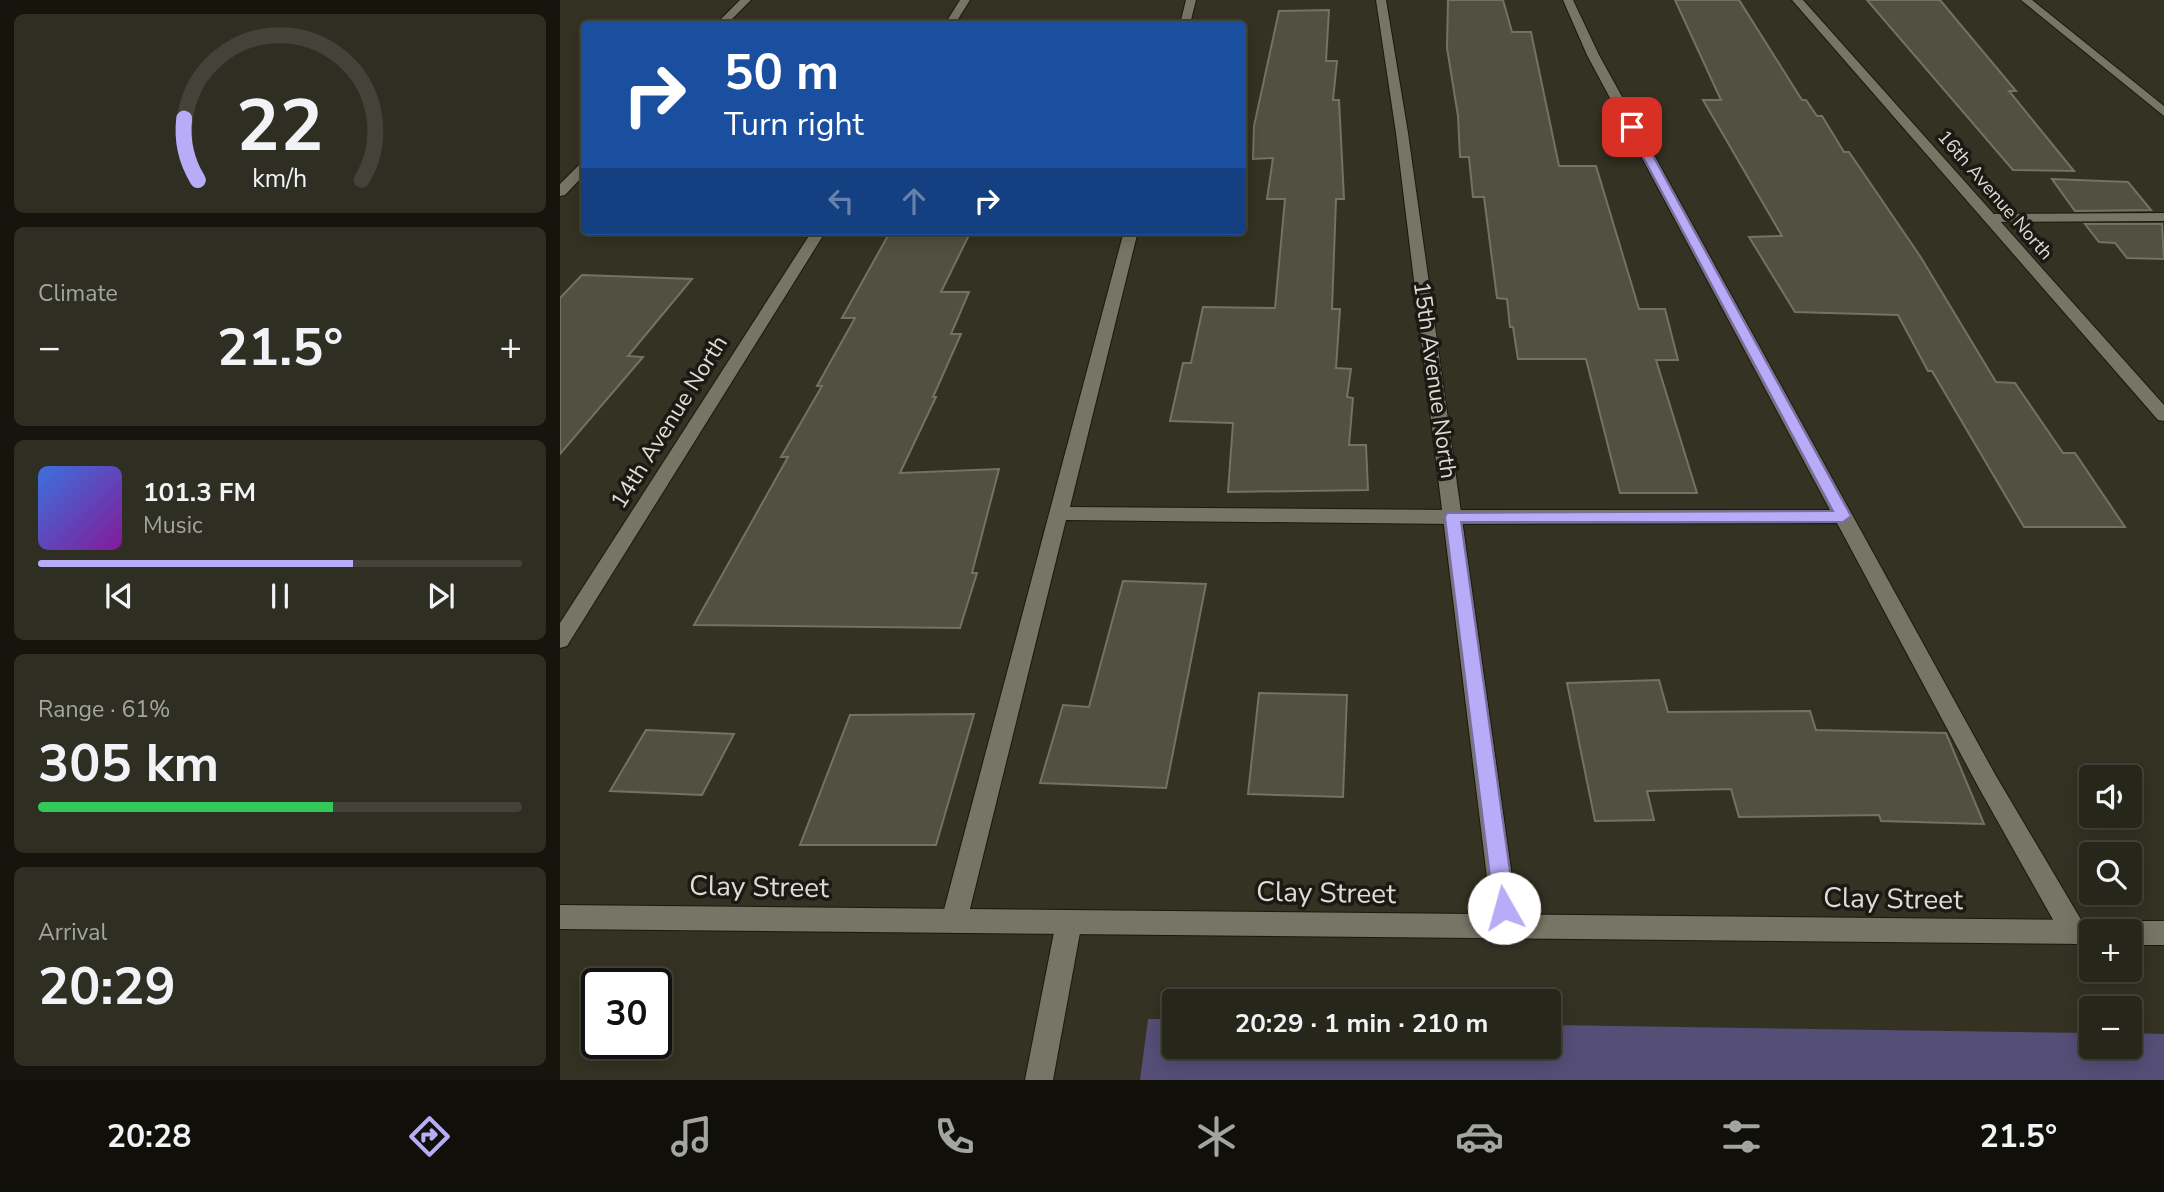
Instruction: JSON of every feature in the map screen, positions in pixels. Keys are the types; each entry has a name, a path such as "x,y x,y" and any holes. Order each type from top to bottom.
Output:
{"street":[{"path":"724,21 746,0"},
{"path":"952,21 965,0"},
{"path":"1186,21 1191,0"},
{"name":"15th Avenue North","path":"1381,0 1404,146 1506,927"},
{"path":"1568,0 1593,55 1987,783 2079,926"},
{"name":"16th Avenue North","path":"1797,0 2164,416"},
{"path":"2026,0 2164,112"},
{"path":"560,192 581,171"},
{"path":"1989,218 2164,217"},
{"name":"14th Avenue North","path":"560,640 816,235"},
{"path":"954,921 1129,235"},
{"path":"1058,513 1453,517 1843,516"},
{"name":"Clay Street","path":"560,917 2079,932"},
{"path":"1040,1080 1069,922"},
{"path":"2142,933 2164,933"}],"shaded area":[{"path":"1148,1019 1162,1019 1162,1059 1561,1059 1561,1025 2079,1033 2079,1059 2142,1059 2142,1033 2164,1034 2164,1080 1140,1080"}],"building":[{"path":"1448,0 1503,0 1512,32 1531,32 1559,166 1596,166 1639,309 1665,309 1678,360 1656,360 1697,493 1620,493 1586,359 1518,359 1507,299 1497,298 1484,197 1473,197 1469,157 1460,157 1458,116 1447,48"},
{"path":"1675,0 1739,0 1802,100 1806,100 1817,116 1822,116 1844,152 1849,152 1920,256 1996,382 2015,383 2063,453 2075,453 2125,527 2024,527 1932,371 1928,371 1898,315 1795,312 1749,237 1782,236 1703,100 1721,100"},
{"path":"1867,0 1940,0 2016,91 2009,91 2074,171 2013,170"},
{"path":"1329,10 1326,61 1337,61 1333,100 1339,100 1344,199 1336,199 1332,309 1340,309 1336,368 1351,369 1347,397 1353,398 1349,445 1366,445 1368,490 1228,492 1233,423 1170,421 1183,363 1191,363 1203,307 1275,308 1285,199 1267,199 1273,158 1253,159 1254,126 1279,11"},
{"path":"2052,179 2128,182 2151,210 2075,211"},
{"path":"2085,224 2162,224 2164,259 2127,258 2115,243 2099,242"},
{"path":"888,235 969,235 941,292 969,292 951,334 961,334 933,397 936,397 900,473 999,469 972,573 977,573 960,628 694,625 788,457 781,457 822,386 817,386 855,318 842,318"},
{"path":"582,275 692,279 628,356 643,357 560,454 560,298"},
{"path":"1123,581 1206,584 1166,788 1040,783 1063,705 1089,707"},
{"path":"1659,680 1668,712 1810,711 1816,730 1946,733 1984,824 1881,821 1879,815 1739,817 1731,789 1647,791 1654,820 1595,821 1567,683"},
{"path":"1259,693 1347,695 1343,797 1248,794"},
{"path":"974,714 936,845 800,845 850,715"},
{"path":"646,730 734,734 702,795 610,791"}],"route":[{"path":"1504,908 1453,517 1843,516 1632,127"}]}
